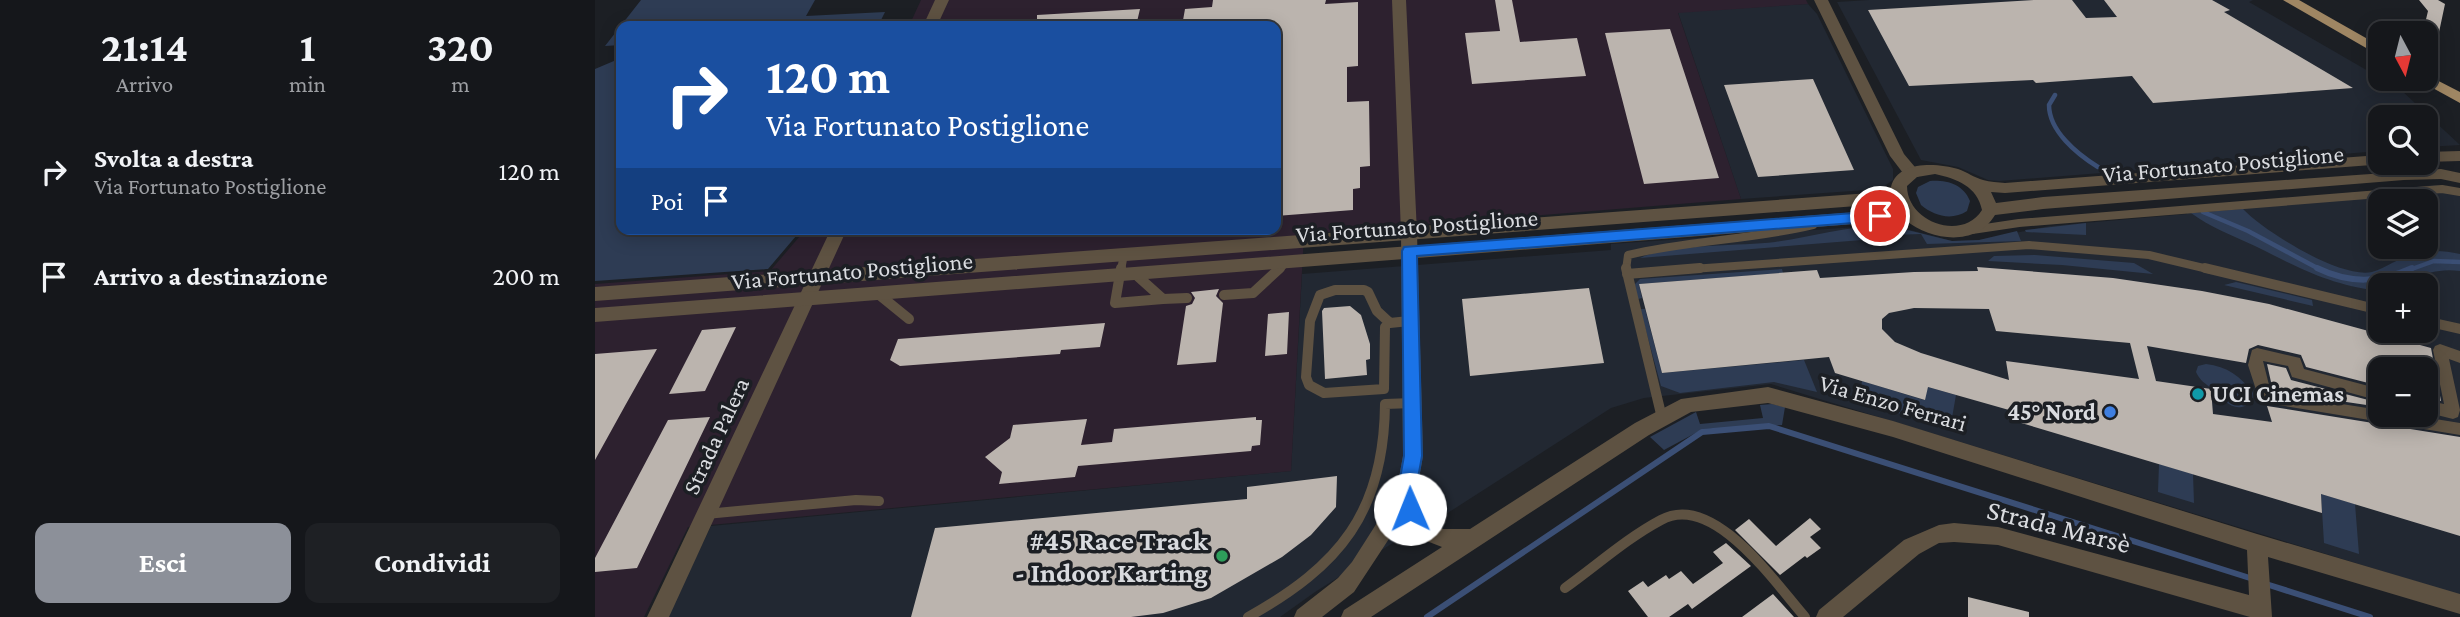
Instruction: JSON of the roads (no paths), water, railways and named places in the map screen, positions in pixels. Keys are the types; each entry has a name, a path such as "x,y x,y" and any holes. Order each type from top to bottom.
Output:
{"main road":[{"path":"2290,0 2368,45"},
{"path":"2308,0 2368,33"},
{"path":"2438,72 2460,85"},
{"path":"2438,85 2460,97"}],"street":[{"path":"932,21 942,0"},
{"path":"1304,617 1336,594 1353,577 1406,495 1413,456 1409,242 1399,0"},
{"path":"1821,0 1898,156 1912,173"},
{"path":"2438,157 2460,156"},
{"name":"Via Fortunato Postiglione","path":"1977,185 2005,188 2368,161"},
{"path":"1935,169 1950,172 1977,185 1989,201 1990,210 1983,223 1968,230 1936,229 1909,214 1898,199 1903,179 1912,173 1935,169"},
{"name":"Via Fortunato Postiglione","path":"1990,210 2043,203 2391,175 2441,174 2460,178"},
{"name":"Via Fortunato Postiglione","path":"595,315 1288,260 1409,242 1870,199 1898,191"},
{"name":"Via Fortunato Postiglione","path":"595,294 1124,254 1409,242 1909,214"},
{"name":"Strada Palera","path":"658,617 836,235"},
{"path":"2438,409 2453,413 2440,350 2460,357"},
{"path":"2368,392 2297,373 2295,362 2257,354 2255,365 2265,398 2368,414"},
{"name":"Via Enzo Ferrari","path":"1352,617 1470,538 1662,418 1688,405 1768,395 1917,436 2257,544 2460,604"},
{"path":"2438,426 2460,429"},
{"path":"1406,495 1415,520 1427,533 1445,541 1470,538"},
{"name":"Strada Marsè","path":"1827,617 1917,542 1940,534 1964,532 1998,536 2259,607"},
{"path":"2257,544 2259,607"}],"lane":[{"path":"1968,230 2019,223 2442,189 2460,192"},
{"path":"1662,418 1627,274 1625,264 1628,256 1637,252 1773,235 1836,219"},
{"path":"1627,274 2029,245 2149,255 2368,307"},
{"path":"1124,254 1128,273 1115,303 1187,298"},
{"path":"1224,295 1252,293 1288,260"},
{"path":"1128,273 1163,299"},
{"path":"1364,290 1368,292 1387,325 1386,387 1380,391 1324,393 1309,385 1307,377 1312,307 1317,297 1327,291 1364,290"},
{"path":"877,293 909,319"},
{"path":"1387,325 1409,321"},
{"path":"2438,324 2460,330"},
{"path":"1248,617 1272,605 1309,580 1349,536 1382,470 1385,404 1380,391"},
{"path":"1385,404 1413,403"},
{"path":"706,514 856,500 879,501"},
{"path":"1565,588 1662,519 1678,513 1697,514 1712,521 1729,535 1805,617"}],"waterway":[{"path":"2055,95 2049,105 2050,115 2059,133 2073,149 2098,167"},
{"path":"2203,212 2248,231 2318,268"},
{"path":"2409,270 2434,261 2460,262"},
{"path":"2318,268 2341,277 2365,280 2388,277 2412,268"},
{"path":"1427,617 1702,432 1769,426 2253,579"},
{"path":"2266,584 2370,617"}],"place":[{"name":"UCI Cinemas","path":"2198,394"},
{"name":"45° Nord","path":"2110,412"},
{"name":"#45 Race Track - Indoor Karting","path":"1222,556"}]}
